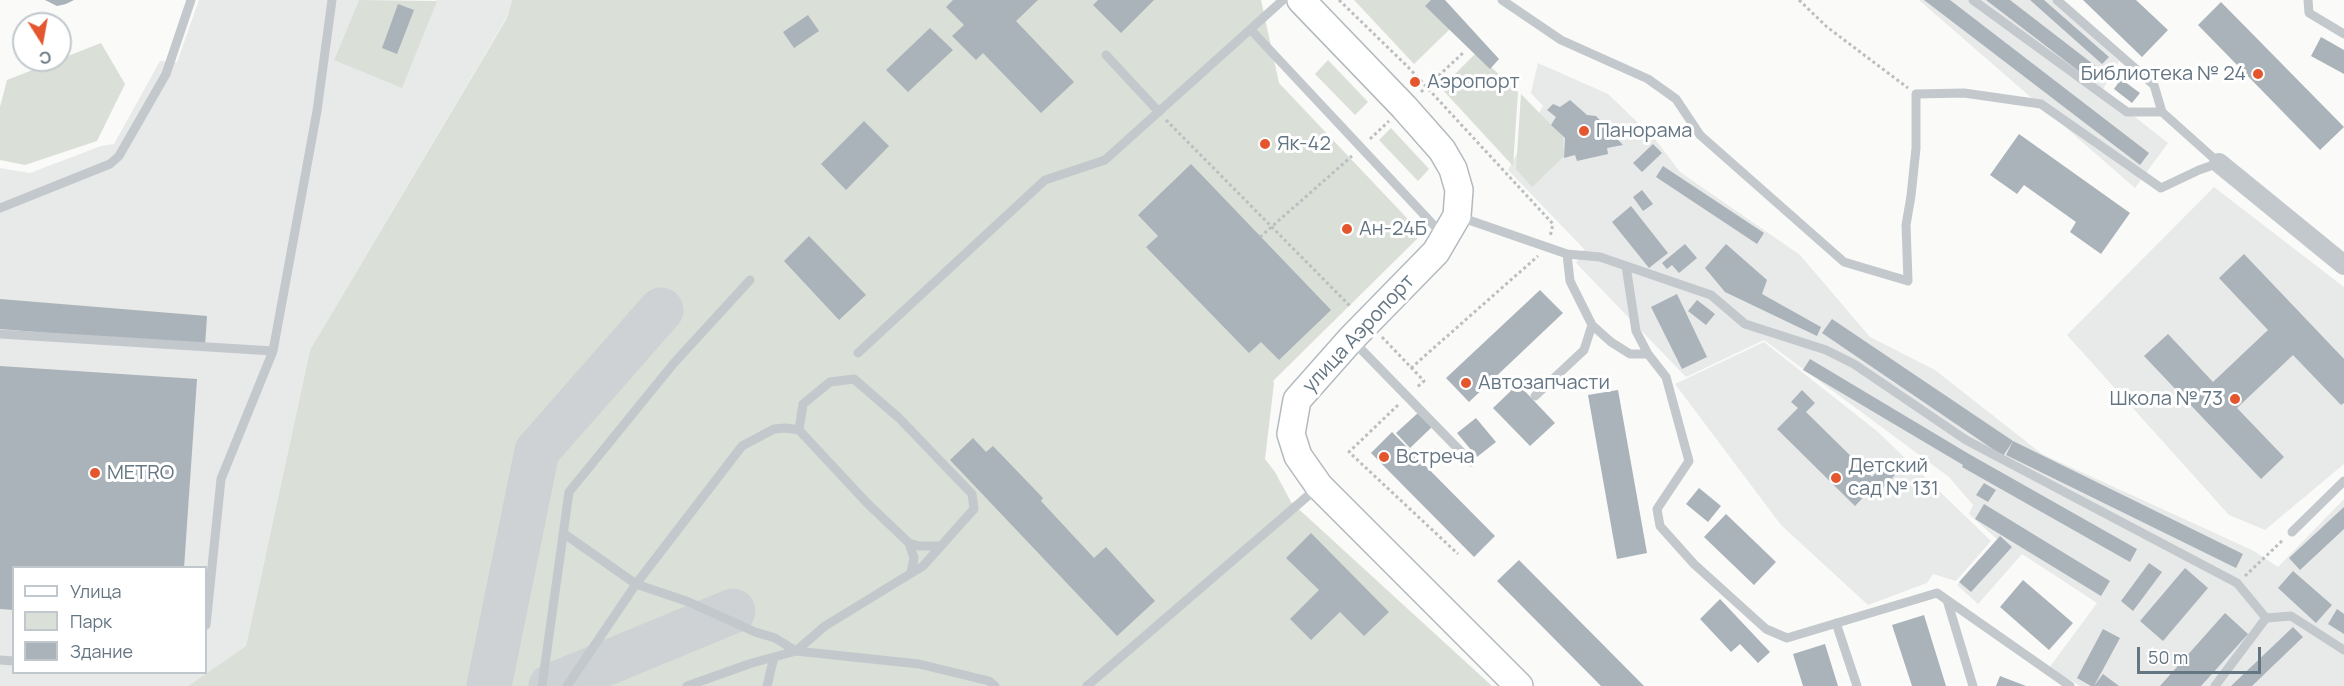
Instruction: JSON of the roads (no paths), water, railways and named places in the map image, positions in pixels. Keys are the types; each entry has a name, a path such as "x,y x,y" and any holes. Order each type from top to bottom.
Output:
{"main road":[{"path":"1301,0 1442,150 1453,169 1459,189 1451,227"},
{"name":"улица Аэропорт","path":"1451,227 1436,252 1297,400 1291,434 1298,456 1319,486 1519,686"}],"street":[{"path":"2219,164 2344,265"}],"lane":[{"path":"0,208 110,164 119,156 166,74 191,0"},
{"path":"207,615 220,479 273,351 317,111 332,0"},
{"path":"858,353 1045,180 1105,160 1283,0"},
{"path":"1502,0 1561,40 1648,79 1676,99 1700,135 1844,262 1908,281 1906,225 1916,148 1917,94 1964,93 2041,104 2161,188 2199,170 2219,164"},
{"path":"1973,0 2127,112 2162,112"},
{"path":"2057,0 2154,85 2162,112 2219,164"},
{"path":"2308,0 2309,13 2344,34"},
{"path":"1251,30 1451,227 1548,247 1567,254 1600,257 1711,295 1745,324 1826,350 1854,364 1966,440 2237,583 2266,618"},
{"path":"1106,55 1159,112"},
{"path":"1567,254 1570,282 1592,325 1611,342 1630,354 1648,354"},
{"path":"1626,266 1636,331 1648,354 1666,376 1689,461 1657,509 1660,526 1694,564 1766,629 1787,638 1937,593 2070,686"},
{"path":"542,686 569,492 674,363 750,280"},
{"path":"1536,396 1584,350 1592,325"},
{"path":"1360,331 1407,397 1472,462"},
{"path":"0,334 273,351"},
{"path":"796,651 825,626 923,566 974,509 972,494 899,418 855,379 830,382 803,404 799,430"},
{"path":"567,686 636,584 742,446 774,429 799,430 909,543 914,558 911,573"},
{"path":"2292,532 2344,481"},
{"path":"1087,686 1319,486"},
{"path":"563,533 636,584 689,602 755,632 776,638 796,651"},
{"path":"909,543 919,546 941,546"},
{"path":"1947,600 1973,686"},
{"path":"2215,686 2266,618 2291,616 2344,650"},
{"path":"1836,623 1857,686"},
{"path":"687,686 796,651 919,664 989,681 995,686"},
{"path":"767,686 774,657"}],"place":[{"name":"Библиотека № 24","path":"2258,74"},
{"name":"Аэропорт","path":"1415,82"},
{"name":"Панорама","path":"1584,131"},
{"name":"Як-42","path":"1265,144"},
{"name":"Ан-24Б","path":"1347,229"},
{"name":"Автозапчасти","path":"1466,383"},
{"name":"Школа № 73","path":"2235,399"},
{"name":"Встреча","path":"1384,457"},
{"name":"METRO","path":"95,473"},
{"name":"Детский сад № 131","path":"1836,478"}]}
